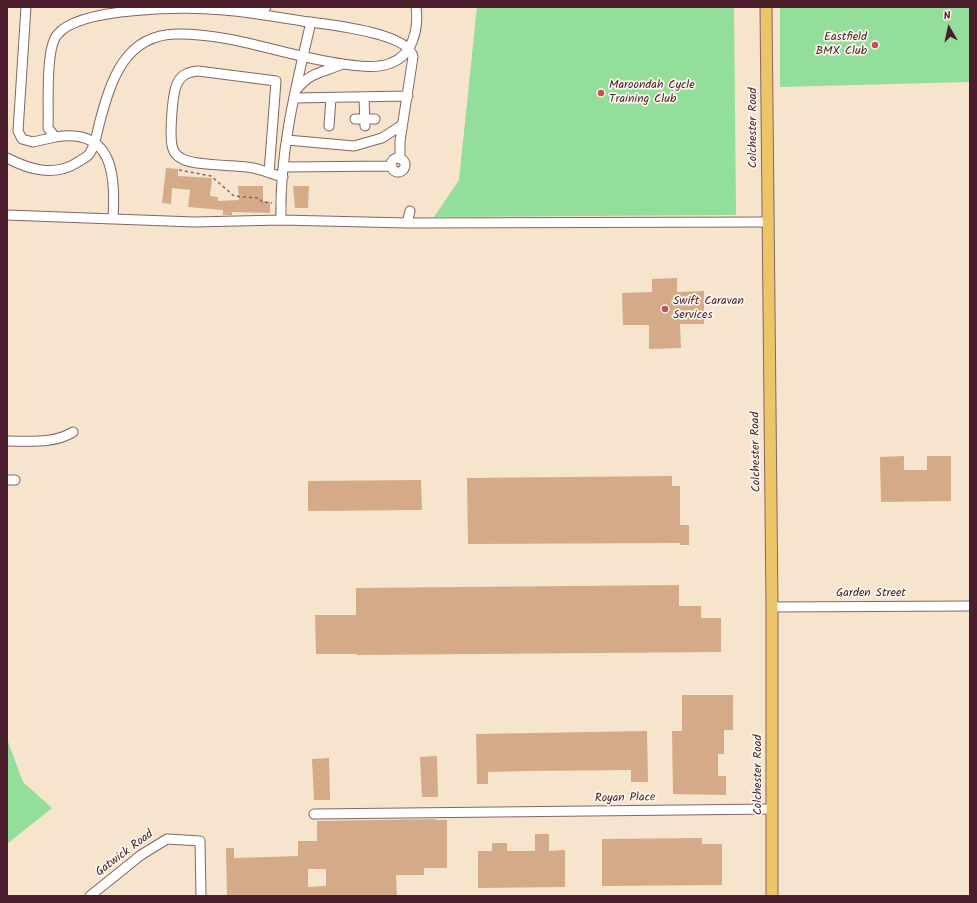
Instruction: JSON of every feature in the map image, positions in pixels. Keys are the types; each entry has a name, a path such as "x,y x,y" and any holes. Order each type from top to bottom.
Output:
{"main road":[{"name":"Colchester Road","path":"766,7 772,607 772,896"}],"street":[{"path":"26,7 17,123 18,131 22,139 29,142 54,137 78,135 95,142 104,151 110,164 113,180 113,218"},
{"path":"54,137 49,132 52,44 57,35 65,28 78,21 130,11 165,9 224,10 266,7"},
{"path":"7,158 25,167 48,171 71,166 89,154 95,142 106,101 119,68 133,49 154,37 175,34 204,35 303,57 344,64 381,66 401,57 408,48 415,34 417,20 416,7"},
{"path":"224,10 362,29 391,38 408,48 412,54 413,62 402,124 400,159 394,160 392,166 284,167"},
{"path":"282,220 283,178 287,140 295,94 311,22"},
{"path":"295,94 305,79 314,73 344,64"},
{"path":"269,173 276,81 198,71 190,71 184,75 175,87 174,95 171,139 173,150 177,155 190,162 249,167 283,178"},
{"path":"295,94 331,98 408,96"},
{"path":"364,97 362,121 375,119"},
{"path":"329,126 331,98"},
{"path":"287,140 354,146 382,138 402,124"},
{"path":"408,223 410,211"},
{"path":"7,215 194,222 282,220 408,223 767,222"},
{"path":"7,441 63,438 73,432"},
{"name":"Garden Street","path":"772,607 970,606"},
{"name":"Royan Place","path":"314,814 772,809"},
{"name":"Gatwick Road","path":"90,896 141,855 167,839 200,841 201,896"}],"path":[{"path":"179,170 211,176 234,196 259,198 262,202 273,203"}],"green space":[{"name":"Maroondah Cycle Training Club","path":"477,7 734,7 736,215 434,217 459,180"},
{"name":"Eastfield BMX Club","path":"780,7 970,7 970,82 780,87"},
{"path":"7,739 23,782 52,808 7,844"}],"building":[{"path":"166,168 178,169 178,176 212,178 210,196 218,197 218,201 239,200 238,186 263,186 263,201 270,202 270,213 232,212 232,215 223,215 223,210 188,207 190,190 172,188 171,204 162,203"},
{"path":"293,186 309,186 308,208 295,208"},
{"path":"677,278 677,292 704,291 704,324 680,324 681,348 649,349 649,325 623,325 622,293 652,292 652,279"},
{"path":"904,456 904,470 927,470 927,456 951,456 951,501 881,502 880,457"},
{"path":"672,476 672,486 680,486 680,525 689,525 689,545 680,545 680,543 468,544 467,478"},
{"path":"421,480 422,510 308,511 308,481"},
{"path":"679,585 679,606 701,606 701,618 721,618 721,652 357,655 316,654 315,615 356,615 356,588"},
{"path":"682,695 733,695 733,730 724,730 724,754 718,754 718,776 726,776 726,795 673,794 672,731 682,731"},
{"path":"647,731 648,782 631,782 631,770 526,771 488,772 488,784 477,784 476,734"},
{"path":"437,756 438,797 422,797 420,757"},
{"path":"329,758 330,800 314,800 312,759"},
{"path":"447,820 447,868 424,868 424,875 396,875 397,896 227,896 226,848 234,848 234,858 298,856 298,841 317,841 317,821","holes":["308,869 326,869 326,886 308,887"]},
{"path":"535,834 549,834 549,851 565,850 565,887 478,888 478,851 492,851 492,843 507,843 507,851 535,851"},
{"path":"702,838 702,844 722,844 722,885 602,886 602,839"}],"place":[{"name":"Eastfield BMX Club","path":"875,45"},
{"name":"Maroondah Cycle Training Club","path":"601,93"},
{"name":"Swift Caravan Services","path":"665,309"}]}
